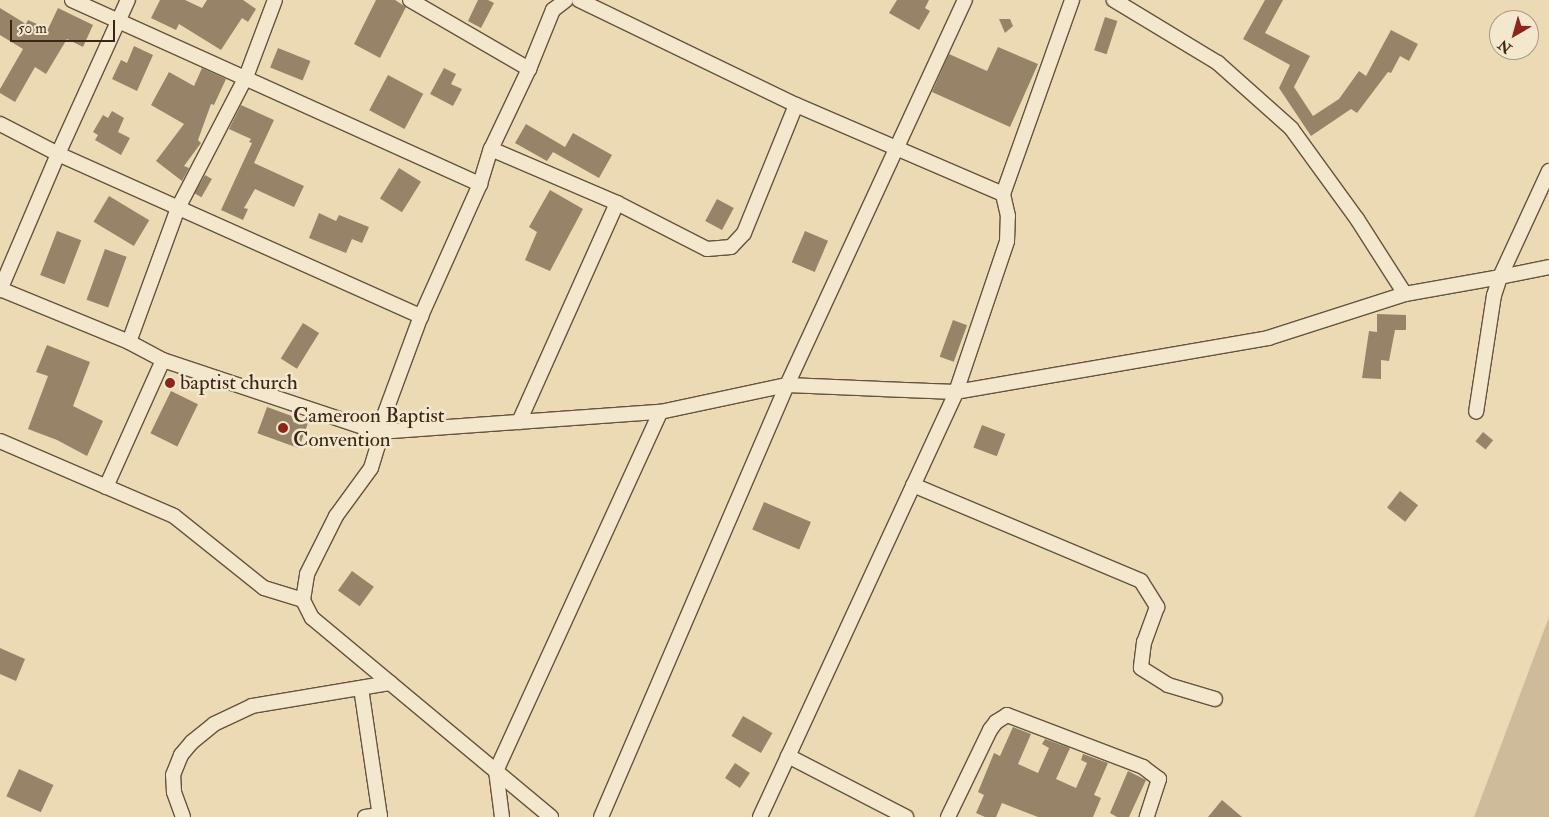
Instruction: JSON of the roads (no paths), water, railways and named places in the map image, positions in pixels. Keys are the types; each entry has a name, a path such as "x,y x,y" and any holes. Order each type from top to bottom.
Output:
{"street":[{"path":"72,0 480,184"},
{"path":"128,0 121,21 58,154 0,289 129,342 163,360 378,432 660,412 787,385 956,392 1268,338 1405,294 1549,267"},
{"path":"129,342 178,208 246,77 275,0"},
{"path":"410,0 529,70"},
{"path":"551,817 312,618 303,600 307,574 336,516 371,468 378,446 378,432 422,316 480,184 491,149 529,70 553,10 566,0"},
{"path":"579,0 796,104 1003,194"},
{"path":"601,817 787,385 965,0"},
{"path":"760,817 956,392 1007,241 1008,216 1003,194 1072,0"},
{"path":"1114,0 1218,63 1291,128 1357,218 1405,294"},
{"path":"491,149 617,204 707,249 731,247 744,233 796,104"},
{"path":"0,124 58,154 422,316"},
{"path":"1476,412 1494,295 1500,277 1549,171"},
{"path":"519,422 617,204"},
{"path":"106,487 163,360"},
{"path":"502,817 496,771 660,412"},
{"path":"0,441 174,516 264,588 303,600"},
{"path":"913,485 1141,581 1157,607 1144,642 1141,668 1168,685 1215,699"},
{"path":"183,817 174,792 173,775 181,756 192,742 214,724 252,706 390,683"},
{"path":"361,688 380,816 365,817"},
{"path":"948,817 990,730 996,722 1007,715 1143,767 1159,779 1147,817"},
{"path":"788,756 906,817"}],"place":[{"name":"baptist church","path":"170,383"},
{"name":"Cameroon Baptist Convention","path":"283,428"}]}
